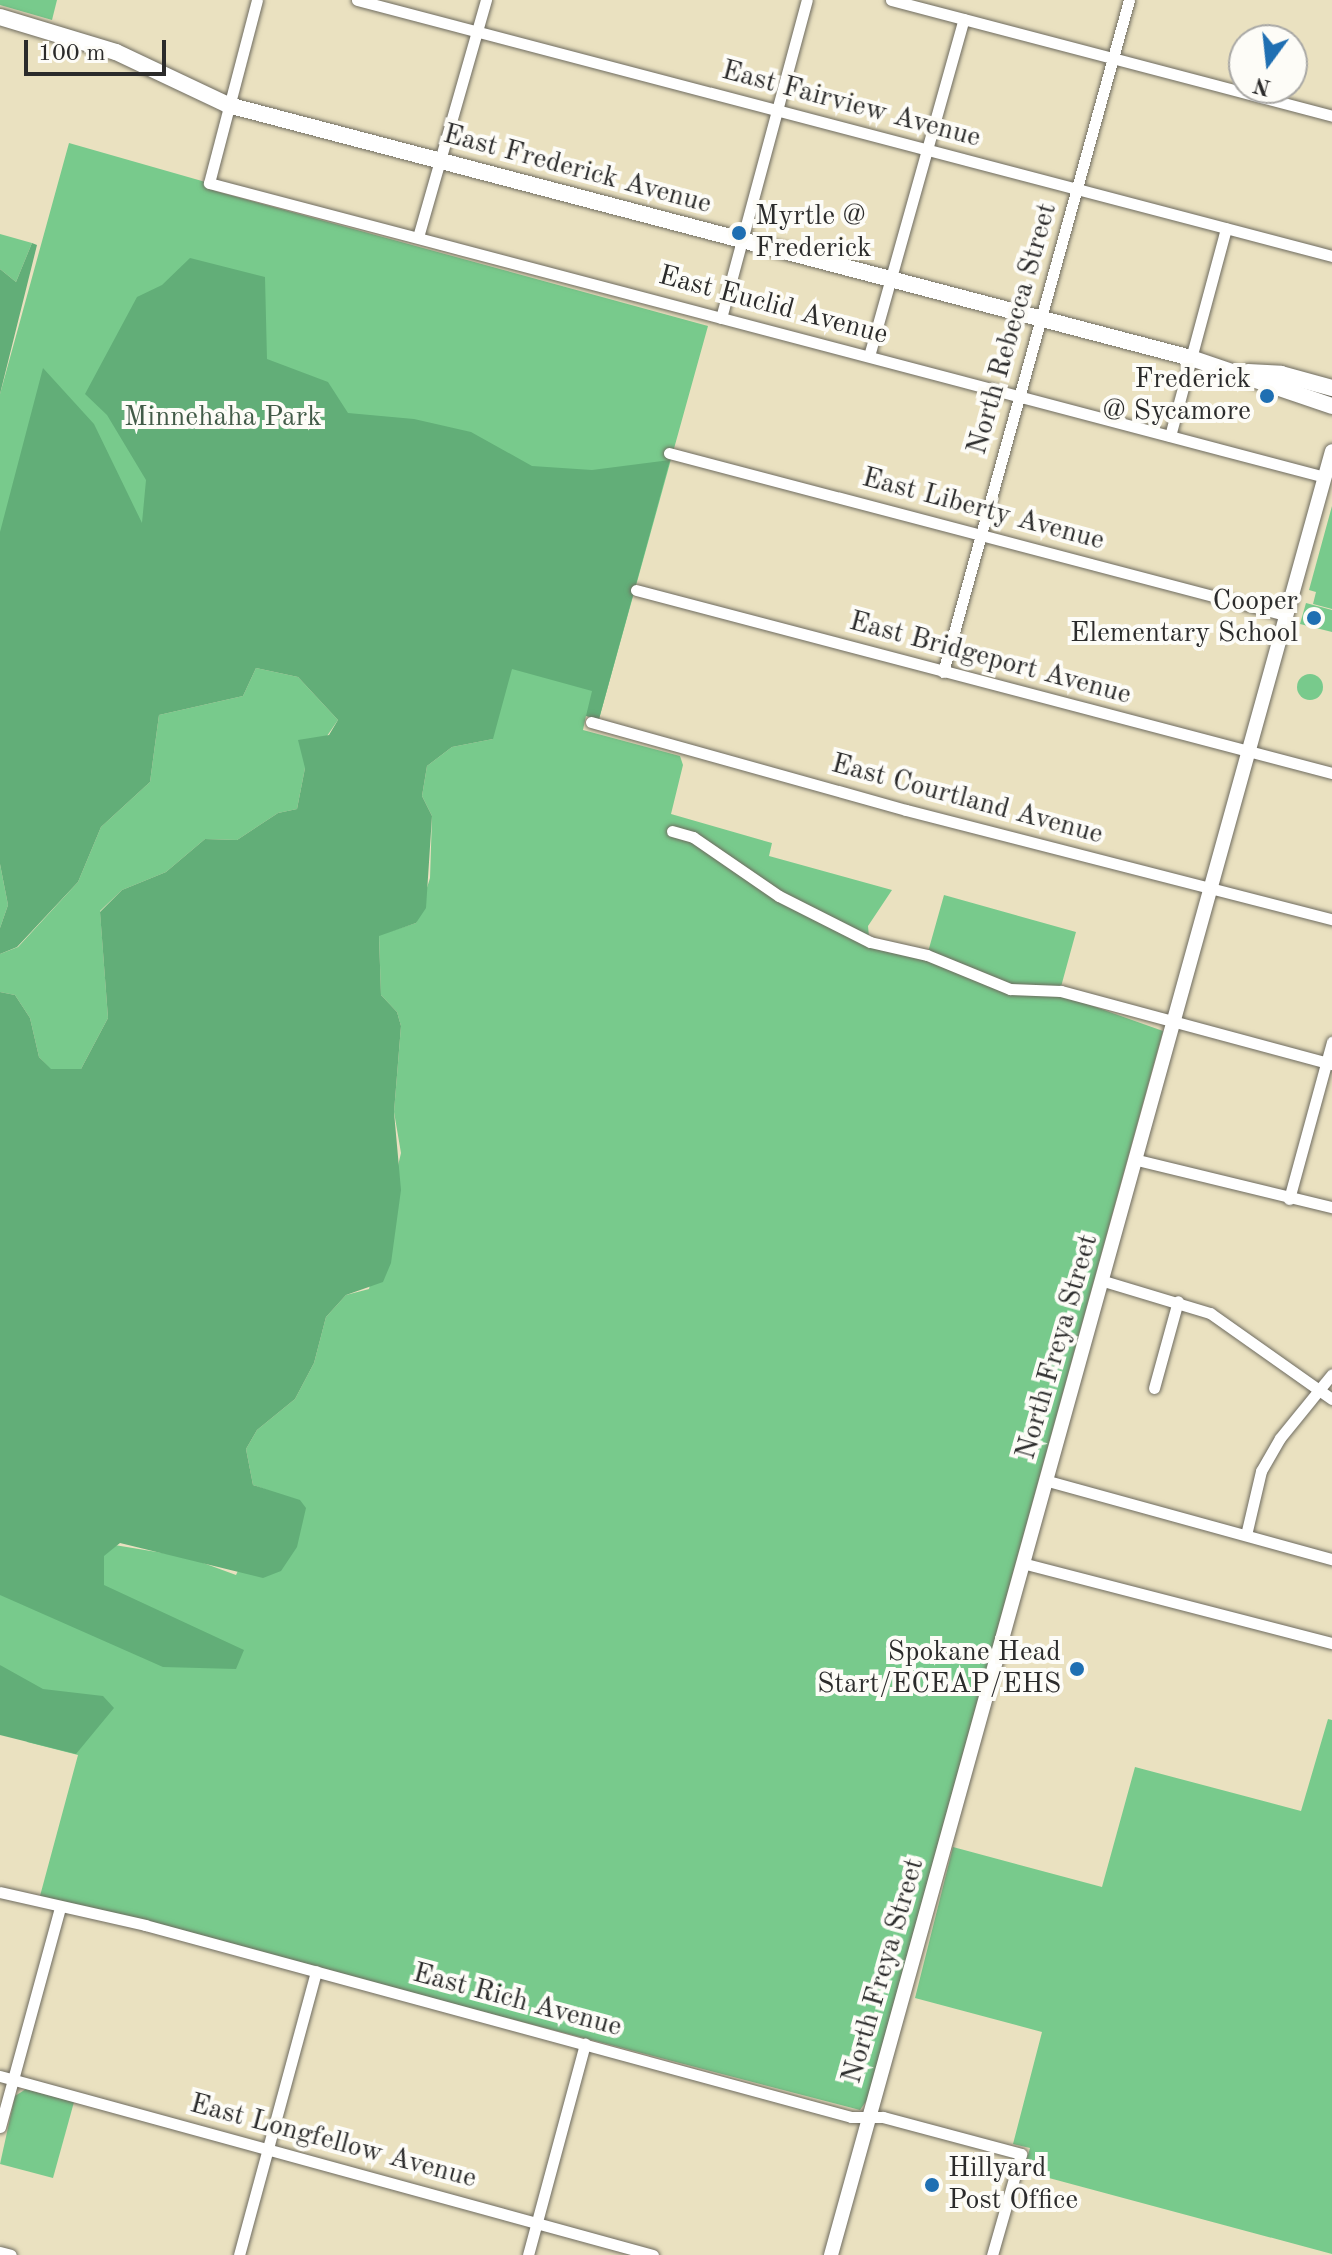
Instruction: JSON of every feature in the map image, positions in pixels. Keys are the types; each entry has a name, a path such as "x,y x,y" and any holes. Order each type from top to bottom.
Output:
{"main road":[{"name":"East Frederick Avenue","path":"0,17 99,46 228,105 1191,358 1242,372 1277,390 1332,406"},
{"name":"East Frederick Avenue","path":"1242,372 1281,374 1332,388"}],"street":[{"path":"228,105 257,0"},
{"name":"East Fairview Avenue","path":"357,0 1332,256"},
{"path":"418,237 486,0"},
{"path":"721,318 807,0"},
{"path":"891,0 1332,116"},
{"name":"North Rebecca Street","path":"943,672 1129,0"},
{"path":"869,356 964,19"},
{"name":"East Euclid Avenue","path":"228,105 209,183 1325,477"},
{"path":"1170,436 1226,228"},
{"name":"North Freya Street","path":"831,2255 1026,1564 1332,451"},
{"name":"East Liberty Avenue","path":"669,453 1285,615"},
{"name":"East Bridgeport Avenue","path":"636,590 1332,773"},
{"name":"East Courtland Avenue","path":"591,722 906,810 1332,919"},
{"path":"672,831 693,837 779,896 870,942 927,955 1010,989 1083,996 1330,1063"},
{"path":"1289,1199 1330,1063 1332,1042"},
{"path":"1137,1160 1332,1207"},
{"path":"1104,1281 1210,1313 1332,1399"},
{"path":"1154,1388 1178,1301"},
{"path":"1246,1535 1261,1471 1280,1438 1332,1374"},
{"path":"1048,1481 1332,1559"},
{"path":"1026,1564 1332,1643"},
{"name":"East Rich Avenue","path":"0,1892 1021,2154 992,2255"},
{"path":"0,2127 60,1908"},
{"path":"239,2255 316,1971"},
{"path":"528,2255 585,2044"},
{"name":"East Longfellow Avenue","path":"0,2076 653,2255"},
{"path":"0,2252 11,2255"}],"green space":[{"path":"0,0 57,0 52,20 0,5"},
{"name":"Minnehaha Park","path":"69,143 209,183 215,191 708,326 599,719 586,716 583,730 680,756 683,765 671,814 772,843 769,856 892,890 868,926 869,937 928,952 944,895 1076,932 1059,994 1163,1031 867,2100 860,2110 40,1896 78,1755 27,1742 0,1665 0,1526 187,1557 236,1575 275,1493 253,1485 246,1449 257,1430 295,1399 314,1363 326,1317 346,1295 369,1289 401,1153 394,1112 401,1026 397,1012 381,995 379,935 416,923 430,878 432,816 422,796 427,766 452,747 493,739 98,608 0,711 0,394"},
{"path":"0,234 32,243 16,282 0,269"},
{"path":"32,243 37,245 0,394 0,269 16,282"},
{"name":"Minnehaha Park","path":"190,258 265,277 267,359 328,382 348,413 414,419 471,432 532,466 592,470 670,460 599,719 586,716 592,691 512,669 493,739 452,747 427,766 422,796 432,816 426,908 416,923 379,936 381,995 397,1012 401,1026 394,1112 401,1190 391,1263 383,1282 346,1295 326,1317 314,1363 295,1399 257,1430 246,1449 253,1485 300,1500 306,1508 297,1547 281,1571 263,1578 120,1543 104,1556 104,1585 244,1650 236,1669 163,1667 0,1595 0,992 15,995 30,1018 39,1057 51,1069 81,1069 108,1018 100,912 122,890 166,872 205,839 237,840 278,813 297,809 305,768 298,740 329,735 338,720 298,677 256,668 243,696 159,715 150,782 101,827 78,882 17,947 0,954 0,928 8,905 0,864 0,532 43,368 94,424 142,523 146,480 107,415 85,394 137,297 162,285"},
{"path":"1332,506 1332,609 1313,604 1316,592 1309,590"},
{"path":"1306,603 1332,610 1332,632 1300,624"},
{"path":"256,668 298,677 338,720 305,768 297,809 278,813 237,840 205,839 166,872 122,890 100,911 108,1018 81,1069 51,1070 39,1057 30,1018 15,995 0,992 0,954 18,947 78,882 101,827 150,782 159,715 243,696"},
{"path":"1310,674 1319,678 1323,687 1319,696 1310,700 1301,696 1297,687 1301,678"},
{"path":"0,864 8,905 0,928"},
{"path":"0,1665 43,1689 103,1696 114,1708 76,1754 0,1735"},
{"path":"1328,1719 1332,1720 1332,2254 1023,2171 1030,2148 1013,2144 1042,2032 915,1998 953,1847 1102,1887 1135,1767 1301,1811"},
{"path":"26,2089 74,2102 53,2178 0,2164 15,2096"}],"place":[{"name":"Myrtle @ Frederick","path":"739,233"},
{"name":"Frederick @ Sycamore","path":"1267,396"},
{"name":"Cooper Elementary School","path":"1314,618"},
{"name":"Spokane Head Start/ECEAP/EHS","path":"1077,1669"},
{"name":"Hillyard Post Office","path":"932,2185"}]}
